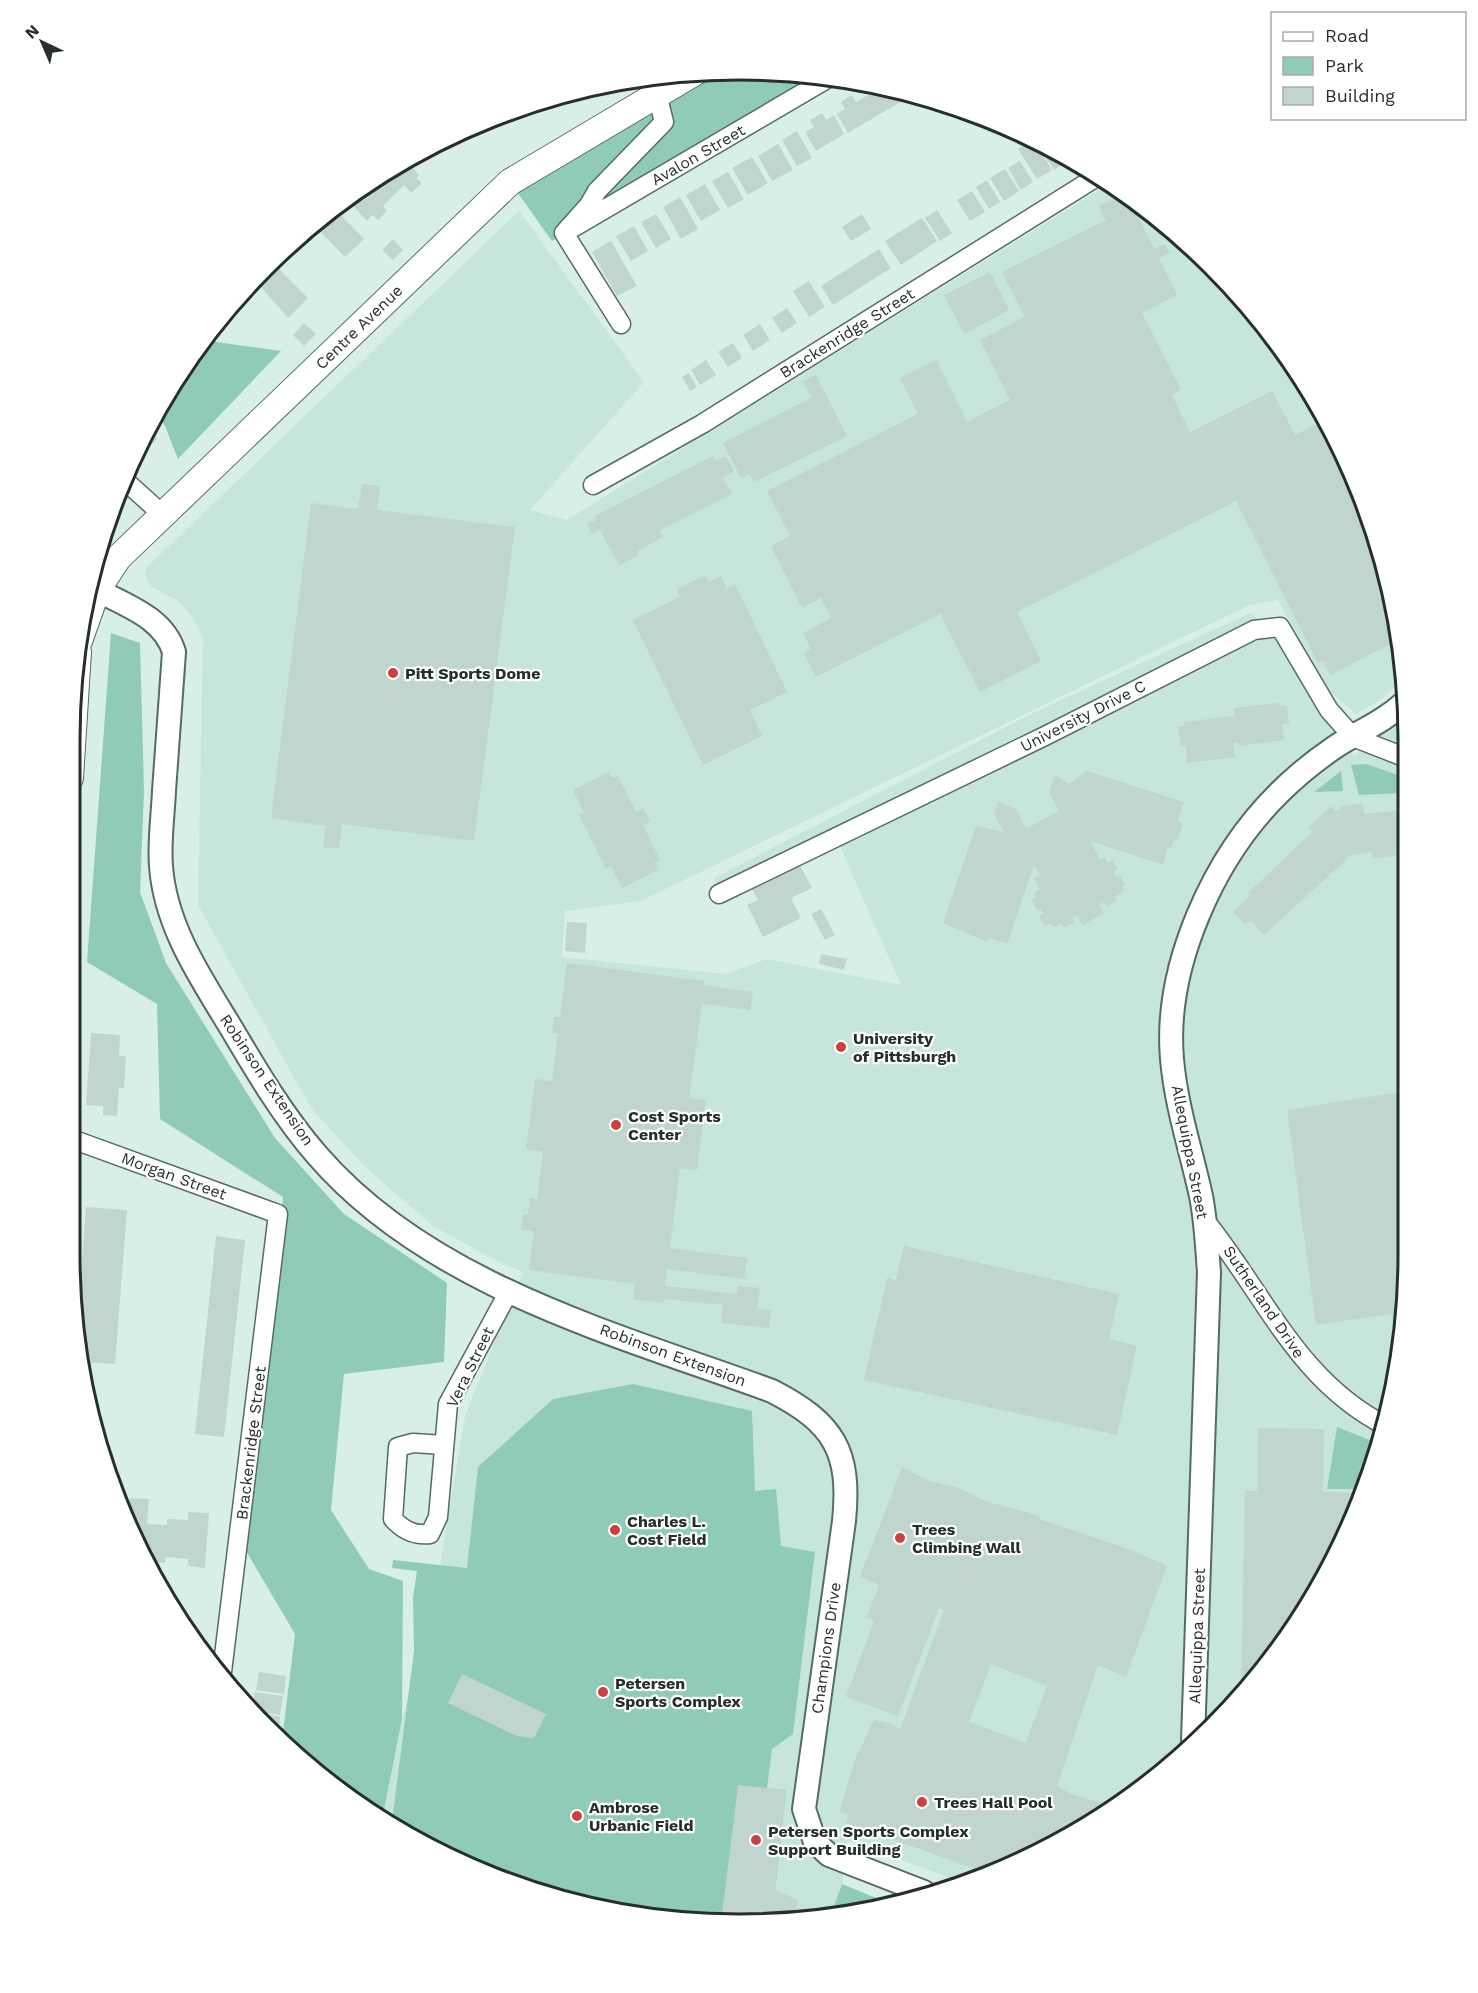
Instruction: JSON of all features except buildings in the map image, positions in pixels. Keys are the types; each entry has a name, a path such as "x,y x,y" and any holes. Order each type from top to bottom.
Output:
{"main road":[{"name":"Centre Avenue","path":"99,581 118,558 510,182 652,86"}],"street":[{"name":"Avalon Street","path":"564,233 818,84"},
{"path":"621,324 564,233 589,205 597,191 664,122 652,86"},
{"name":"Brackenridge Street","path":"593,485 702,423 1090,181"},
{"path":"131,486 163,515"},
{"name":"Robinson Extension","path":"97,590 160,626 169,636 174,652 160,866 170,905 189,958 270,1090 317,1155 387,1219 429,1247 508,1293 772,1391 798,1404 817,1420 840,1452"},
{"name":"University Drive C","path":"719,894 1044,736 1254,630 1281,627 1329,710 1353,737 1398,755"},
{"name":"Allequippa Street","path":"1193,1731 1209,1272 1201,1196 1183,1129 1172,1060 1175,1004 1188,945 1215,878 1252,823 1280,793 1313,764 1353,737 1383,722 1397,709"},
{"name":"Morgan Street","path":"80,1142 278,1214"},
{"name":"Brackenridge Street","path":"223,1664 278,1214"},
{"name":"Sutherland Drive","path":"1203,1218 1226,1245 1269,1315 1305,1362 1341,1396 1377,1420"},
{"name":"Vera Street","path":"444,1444 413,1443 398,1447 393,1519 402,1530 424,1535 430,1534 438,1517 448,1404 508,1293"},
{"name":"Champions Drive","path":"840,1452 846,1473 844,1521 804,1809 815,1842 829,1855 917,1889"}],"shaded area":[{"name":"University of Pittsburgh","path":"1101,189 1174,243 1235,304 1262,338 1310,409 1330,447 1364,527 1376,568 1386,610 1396,685 1385,697 1356,714 1325,687 1278,600 1249,605 641,901 565,911 562,957 725,974 767,959 901,985 839,844 725,899 714,878 1035,712 1250,613 1278,634 1330,726 1354,756 1398,722 1397,1297 1386,1383 1364,1466 1330,1546 1310,1584 1262,1655 1235,1689 1205,1720 1174,1750 1140,1777 1069,1825 1031,1845 952,1878 848,1841 842,1884 833,1907 739,1914 653,1908 610,1901 527,1879 447,1845 384,1809 402,1719 433,1608 465,1416 523,1272 501,1263 433,1226 364,1166 311,1108 198,905 203,640 198,626 180,602 152,587 145,575 147,567 519,211 644,382 530,510 567,520"}],"green space":[{"path":"739,80 812,84 552,241 510,182 657,94 651,85"},
{"path":"213,342 281,351 178,459 161,422 168,409"},
{"path":"111,633 140,643 144,791 140,892 166,963 275,1138 344,1214 447,1283 444,1362 344,1374 331,1510 369,1569 403,1581 402,1719 384,1809 338,1777 283,1730 295,1634 242,1544 266,1396 283,1197 160,1119 157,1004 87,962"},
{"path":"1366,764 1398,775 1398,793 1359,795 1351,765"},
{"path":"1341,771 1343,791 1314,792"},
{"name":"Petersen Sports Complex","path":"633,1384 752,1411 755,1491 776,1489 781,1546 815,1552 793,1734 772,1749 767,1788 786,1790 775,1890 798,1901 794,1911 739,1914 696,1912 610,1901 568,1891 527,1879 487,1863 447,1845 393,1815 414,1651 413,1597 417,1571 392,1568 393,1560 467,1568 478,1467 553,1399"},
{"path":"1337,1427 1371,1441 1355,1489 1327,1489"},
{"path":"842,1884 878,1899 868,1901 834,1907"}],"place":[{"name":"Pitt Sports Dome","path":"393,673"},
{"name":"University of Pittsburgh","path":"841,1047"},
{"name":"Cost Sports Center","path":"616,1125"},
{"name":"Charles L. Cost Field","path":"615,1530"},
{"name":"Trees Climbing Wall","path":"900,1538"},
{"name":"Petersen Sports Complex","path":"603,1692"},
{"name":"Trees Hall Pool","path":"922,1802"},
{"name":"Ambrose Urbanic Field","path":"577,1816"},
{"name":"Petersen Sports Complex Support Building","path":"756,1840"}]}
